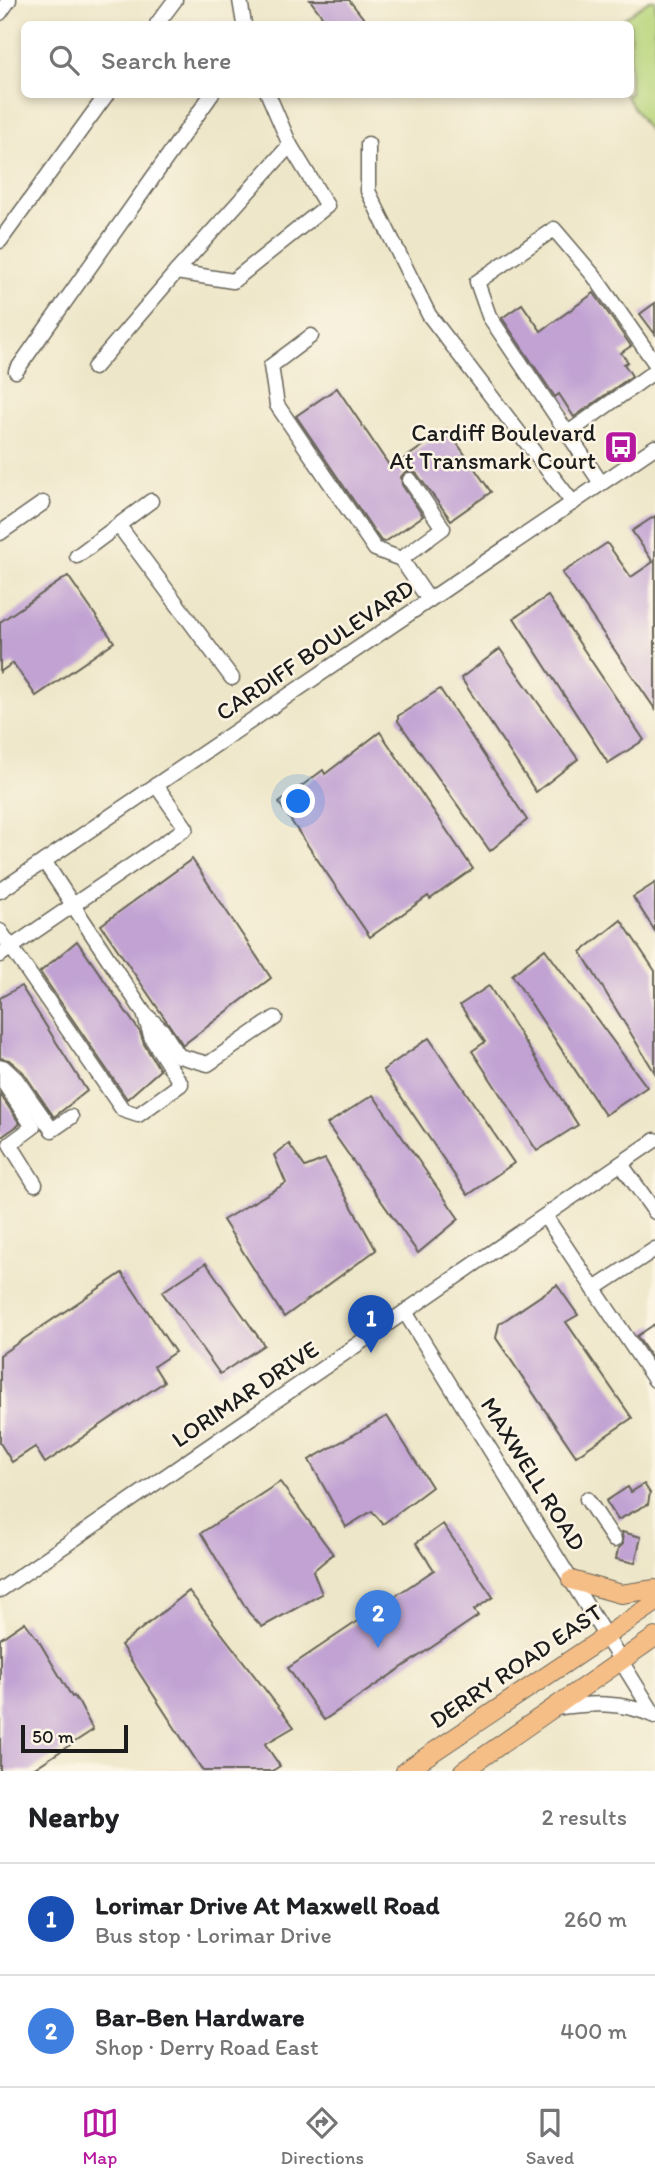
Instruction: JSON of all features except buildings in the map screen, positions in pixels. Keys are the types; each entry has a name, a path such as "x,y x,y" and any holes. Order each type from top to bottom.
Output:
{"main road":[{"path":"571,1580 621,1594 655,1589"},
{"name":"DERRY ROAD EAST","path":"405,1771 655,1603"},
{"path":"463,1771 655,1636"}],"street":[{"path":"0,13 9,0"},
{"path":"159,21 175,0"},
{"path":"240,0 244,21"},
{"path":"0,241 104,98"},
{"path":"16,372 209,98"},
{"path":"176,272 233,281 327,206 290,145 270,98"},
{"path":"368,144 368,191 429,316 573,503"},
{"path":"94,368 290,145"},
{"path":"601,483 489,316 477,282 554,229 594,276 655,363"},
{"path":"311,336 271,366 277,405 375,549 401,559 429,600"},
{"path":"568,433 655,371"},
{"name":"CARDIFF BOULEVARD","path":"0,891 655,447"},
{"path":"401,559 443,528 410,480"},
{"path":"77,556 152,501"},
{"path":"0,533 43,503"},
{"path":"119,526 233,678"},
{"path":"5,951 186,828 156,785"},
{"path":"44,861 144,1013 162,1030 179,1056 208,1064 275,1018"},
{"path":"0,931 5,951 123,1110 138,1115 181,1084 152,1039 144,1013"},
{"path":"3,1067 16,1079 52,1130 71,1117"},
{"path":"3,1067 6,1086 33,1127 10,1144 35,1184"},
{"name":"LORIMAR DRIVE","path":"0,1590 655,1140"},
{"path":"621,1164 655,1212"},
{"path":"545,1216 655,1380"},
{"path":"594,1289 655,1249"},
{"name":"MAXWELL ROAD","path":"405,1312 655,1716"},
{"path":"587,1499 614,1540"},
{"path":"554,1708 579,1704 626,1705 655,1716"}],"green space":[{"path":"649,0 655,0 655,140 627,98 634,98 634,21 620,21"}],"place":[{"name":"Cardiff Boulevard At Transmark Court","path":"621,447"},
{"name":"Lorimar Drive At Maxwell Road","path":"371,1353"},
{"name":"Bar-Ben Hardware","path":"378,1648"}]}
